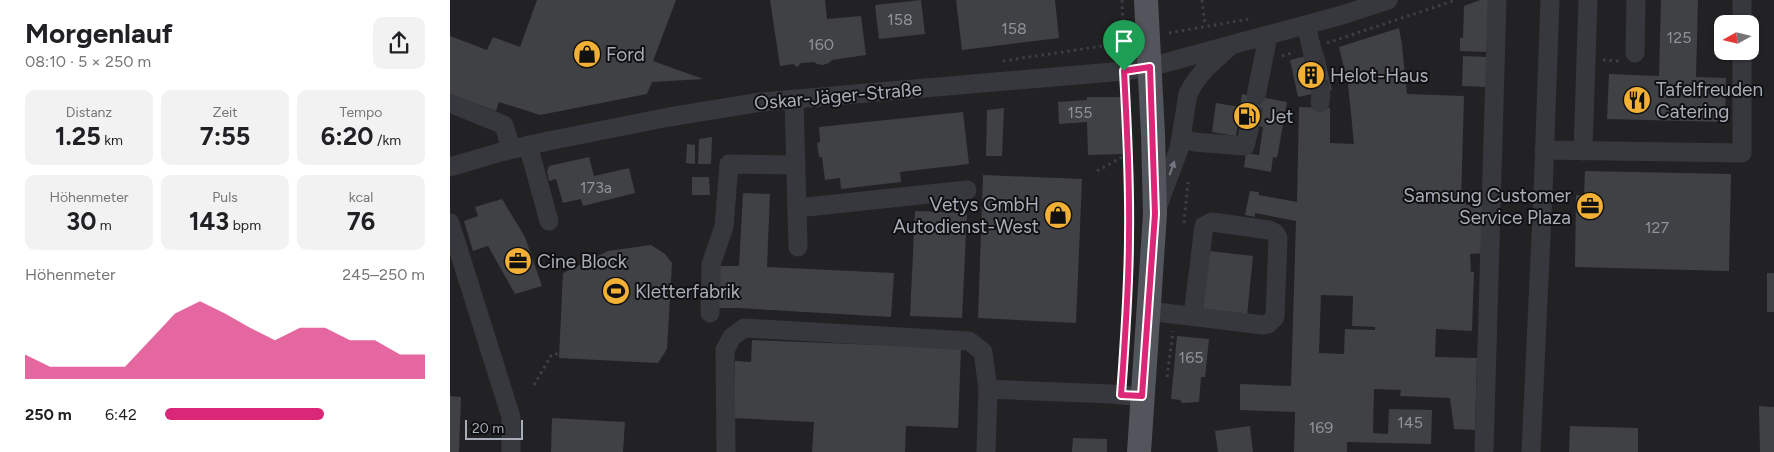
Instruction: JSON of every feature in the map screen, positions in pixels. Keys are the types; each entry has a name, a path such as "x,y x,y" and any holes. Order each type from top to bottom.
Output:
{"main road":[{"path":"1139,452 1155,214 1146,0"}],"street":[{"name":"Oskar-Jäger-Straße","path":"450,167 520,147 669,117 762,102 1124,71 1150,67 1268,36 1388,0"},
{"path":"1484,452 1497,0"},
{"path":"1531,452 1550,0"},
{"path":"1583,151 1588,0"},
{"path":"1635,53 1636,0"},
{"path":"1742,0 1742,15"},
{"path":"1306,25 1313,54"},
{"path":"1256,96 1268,36"},
{"name":"Oskar-Jäger-Straße","path":"1155,214 1179,149 1188,94 1205,69 1230,46"},
{"path":"1544,150 1742,153 1742,60"},
{"path":"794,99 798,247"},
{"path":"450,103 504,125 520,147 549,221"},
{"path":"1181,138 1194,142 1245,146 1250,125"},
{"path":"710,313 712,264 724,227 729,164 796,165"},
{"path":"797,208 967,190"},
{"path":"1148,311 1263,325 1272,322 1275,317 1278,248 1276,233 1269,230 1208,222 1204,226 1193,316"},
{"path":"450,223 511,417 511,452"},
{"path":"726,452 725,350 732,336 744,328 969,341 983,352 988,390 986,452"},
{"path":"988,390 1142,396"}],"path":[{"path":"1122,0 1128,154 1126,163 1128,263"},
{"path":"1202,0 1205,26"},
{"path":"996,62 1109,45 1124,36 1169,33 1257,18"},
{"path":"1097,171 1128,154"},
{"path":"534,384 552,354 559,354"}],"shaded area":[{"path":"450,0 1774,0 1774,452 450,452"}],"building":[{"name":"Ford","path":"537,0 676,0 653,61 703,79 652,82 647,94 540,115 499,102 496,111 450,94 450,36 487,50 493,37 520,47"},
{"path":"770,0 825,0 827,19 861,16 866,55 832,60 823,65 814,62 801,63 797,67 793,64 780,66"},
{"path":"921,0 925,34 879,39 875,5"},
{"path":"956,0 1055,0 1059,38 962,50"},
{"path":"1480,0 1489,0 1487,52 1460,51 1460,38 1463,38 1464,6"},
{"path":"1661,0 1698,0 1696,77 1726,78 1725,122 1607,119 1609,74 1659,76"},
{"path":"1399,28 1407,94 1464,96 1461,202 1466,202 1466,205 1483,205 1487,253 1470,254 1471,272 1474,272 1472,331 1436,329 1435,357 1477,358 1475,430 1454,429 1450,398 1400,396 1401,390 1374,389 1373,433 1388,434 1389,409 1432,410 1431,444 1347,442 1347,452 1294,452 1295,412 1240,410 1240,384 1291,386 1296,221 1255,213 1255,217 1245,215 1250,191 1259,192 1259,195 1297,202 1299,107 1330,108 1330,143 1354,144 1348,84 1339,47","holes":["1321,295 1353,296 1352,326 1375,327 1375,330 1345,329 1344,354 1319,353"]},
{"name":"Helot-Haus","path":"1323,52 1332,90 1298,97 1290,60"},
{"path":"1463,56 1487,57 1486,87 1462,86"},
{"path":"1242,94 1287,102 1277,158 1273,157 1271,172 1244,167 1246,153 1259,155 1263,127 1238,123 1236,136 1212,132 1216,103 1240,107"},
{"path":"1087,97 1121,97 1122,154 1088,155 1087,122 1059,124 1058,102 1087,100"},
{"path":"1004,108 1002,156 986,156 987,110"},
{"path":"963,112 969,164 900,172 901,182 841,189 840,178 825,180 822,157 819,157 817,143 820,142 819,127"},
{"path":"712,137 711,164 698,164 699,139"},
{"path":"687,144 695,145 695,164 686,163"},
{"path":"589,157 594,176 629,168 635,193 583,206 581,199 563,203 556,179 549,181 547,171 549,166"},
{"path":"1585,171 1731,174 1729,271 1575,267 1576,195 1584,195"},
{"path":"983,175 1082,179 1076,323 978,318"},
{"path":"692,177 709,177 710,195 692,195"},
{"path":"743,193 770,194 767,267 894,273 891,317 710,308 712,266 739,266"},
{"path":"502,199 525,237 542,286 515,294 488,246 473,251 464,221 478,216 475,207"},
{"path":"915,211 967,213 962,318 910,316"},
{"name":"Kletterfabrik","path":"651,245 665,254 672,263 667,349 658,363 559,358 563,273 608,251"},
{"path":"1209,251 1253,256 1247,316 1203,311"},
{"path":"1767,273 1774,273 1774,312 1767,312"},
{"path":"1177,336 1209,339 1205,377 1201,377 1199,402 1182,403 1180,400 1171,399"},
{"path":"752,340 961,348 958,428 906,426 905,452 812,452 814,422 733,418 735,361 751,362"},
{"path":"450,396 461,397 459,452 450,452"},
{"path":"1759,406 1774,407 1774,452 1760,452"},
{"path":"552,418 625,422 623,452 551,452"},
{"path":"1250,426 1253,452 1218,452 1215,431"},
{"path":"1570,426 1638,428 1638,452 1569,452"},
{"path":"1073,438 1107,439 1107,452 1072,452"}],"tunnel":[{"path":"1313,54 1321,93"},
{"path":"1250,125 1256,96"}],"place":[{"name":"Ford","path":"587,54"},
{"name":"Helot-Haus","path":"1311,75"},
{"name":"Tafelfreuden Catering","path":"1637,100"},
{"name":"Jet","path":"1247,116"},
{"name":"Samsung Customer Service Plaza","path":"1590,206"},
{"name":"Vetys GmbH Autodienst-West","path":"1058,215"},
{"name":"Cine Block","path":"518,261"},
{"name":"Kletterfabrik","path":"616,291"}],"route":[{"path":"1150,67 1155,214 1142,396 1121,395 1127,322 1129,234 1124,71 1150,67"}]}
